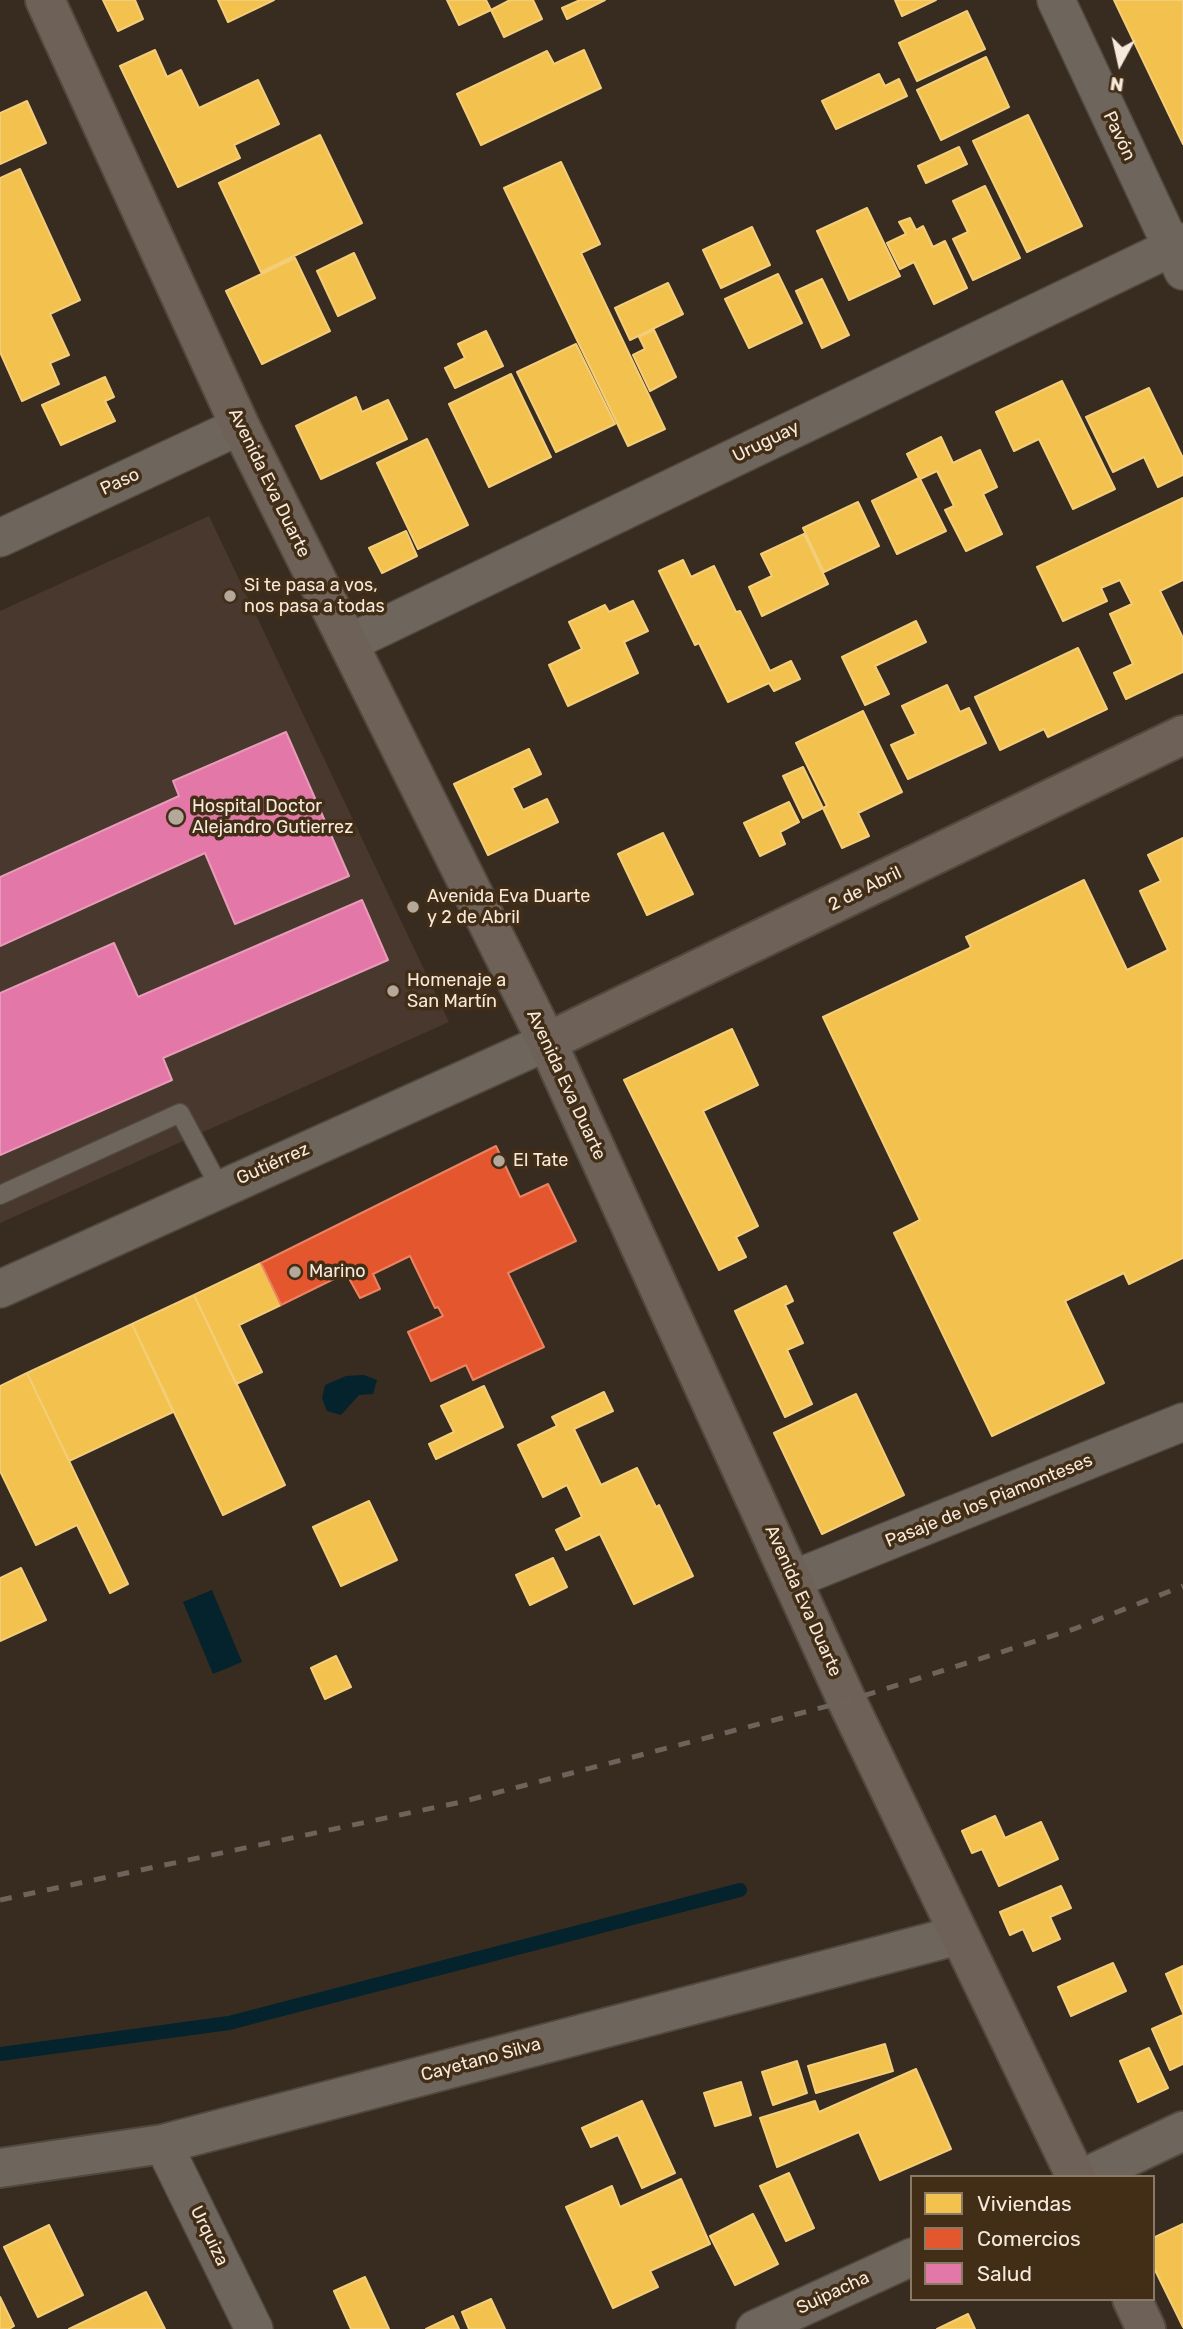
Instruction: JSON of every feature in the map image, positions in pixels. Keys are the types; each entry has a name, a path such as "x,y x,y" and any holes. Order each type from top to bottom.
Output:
{"main road":[{"name":"Avenida Eva Duarte","path":"45,0 240,426 547,1042 794,1579 847,1701 1075,2175"},
{"name":"2 de Abril","path":"547,1042 1183,735"},
{"path":"1133,2301 1146,2329"}],"street":[{"name":"Pavón","path":"1056,0 1179,253"},
{"name":"Uruguay","path":"348,643 1179,253"},
{"name":"Paso","path":"0,538 240,426"},
{"name":"Gutiérrez","path":"0,1289 547,1042"},
{"name":"Pasaje de los Piamonteses","path":"794,1579 1183,1422"},
{"name":"Cayetano Silva","path":"0,2168 163,2144 959,1935"},
{"path":"1090,2175 1183,2131"},
{"name":"Urquiza","path":"163,2144 254,2329"},
{"name":"Suipacha","path":"755,2329 910,2258"}],"lane":[{"path":"0,1195 180,1113 220,1188"}],"shaded area":[{"name":"Hospital Doctor Alejandro Gutierrez","path":"209,516 449,1022 0,1223 0,611"}],"water":[{"path":"364,1375 377,1380 373,1394 359,1395 341,1415 327,1411 322,1398 325,1385 346,1376"},
{"path":"212,1590 242,1662 213,1674 183,1602"}],"building: Viviendas":[{"path":"103,0 135,0 143,19 118,31"},
{"path":"218,0 274,0 228,22"},
{"path":"447,0 486,0 491,10 459,25"},
{"path":"510,0 533,0 542,19 504,37 491,10"},
{"path":"580,0 605,0 567,19 562,8"},
{"path":"895,0 936,0 902,16"},
{"path":"1114,0 1183,0 1183,144 1170,117"},
{"path":"967,11 985,49 917,81 899,43"},
{"path":"155,50 167,77 181,70 199,108 258,80 279,124 234,145 240,158 178,187 120,66"},
{"path":"584,50 601,88 481,145 457,94 547,51 554,64"},
{"path":"986,57 1009,107 941,140 917,90"},
{"path":"879,74 885,86 899,79 907,96 836,129 822,101"},
{"path":"27,101 46,143 0,164 0,113"},
{"path":"1028,115 1082,226 1027,252 973,141"},
{"path":"320,135 362,223 261,272 219,183"},
{"path":"959,147 967,164 926,183 918,166"},
{"path":"561,162 600,244 581,253 665,429 628,446 504,188"},
{"path":"20,169 80,300 50,314 69,355 50,363 59,384 22,401 0,352 0,178"},
{"path":"985,186 1020,258 973,280 953,239 968,232 953,201"},
{"path":"867,208 900,276 849,300 817,231"},
{"path":"910,218 916,230 923,226 933,247 945,241 967,288 934,304 914,262 900,269 887,243 906,234 899,222"},
{"path":"752,227 770,265 721,288 703,250"},
{"path":"354,253 375,298 338,316 317,271"},
{"path":"295,258 330,331 262,364 226,291"},
{"path":"778,274 802,323 749,348 725,299"},
{"path":"822,279 849,335 822,348 796,291"},
{"path":"668,283 683,314 630,340 615,308"},
{"path":"654,330 676,377 650,391 633,355 645,349 639,337"},
{"path":"486,331 503,366 455,388 445,368 465,358 458,344"},
{"path":"576,344 615,424 556,452 517,372"},
{"path":"511,374 551,457 489,487 449,404"},
{"path":"105,377 114,397 105,401 115,421 61,445 42,405"},
{"path":"1062,381 1115,489 1073,509 1039,439 1014,451 996,412"},
{"path":"1149,388 1183,458 1183,475 1158,487 1144,457 1113,472 1086,417"},
{"path":"356,397 362,412 388,400 407,439 321,479 296,426"},
{"path":"941,437 953,463 980,450 997,487 983,494 1002,534 966,551 945,510 954,506 937,471 920,479 946,531 897,554 872,501 919,478 907,454"},
{"path":"427,439 468,525 418,549 377,463"},
{"path":"1183,498 1183,580 1160,591 1183,638 1183,672 1126,699 1114,673 1133,664 1110,614 1132,604 1120,580 1101,588 1107,601 1063,621 1037,567"},
{"path":"858,502 879,546 824,572 803,528"},
{"path":"406,531 417,556 382,573 369,548"},
{"path":"804,534 828,584 762,616 749,587 772,576 761,554"},
{"path":"683,560 691,577 714,566 736,612 740,611 770,671 791,661 800,679 774,691 769,683 728,702 699,643 695,645 659,571"},
{"path":"633,601 648,631 624,642 638,673 568,706 549,665 582,649 569,622 605,605 609,612"},
{"path":"916,621 926,642 875,666 889,694 865,705 842,657"},
{"path":"1078,648 1107,709 1048,737 1044,729 1000,750 975,697"},
{"path":"947,685 960,712 969,708 986,743 908,779 891,745 916,734 902,706"},
{"path":"863,711 902,792 858,813 869,836 842,848 823,808 827,806 796,743"},
{"path":"529,749 541,774 512,788 523,810 547,799 558,822 488,855 454,784"},
{"path":"803,767 823,808 803,818 783,776"},
{"path":"789,802 799,822 780,832 785,844 760,856 744,823"},
{"path":"663,833 693,894 647,915 618,854"},
{"path":"1183,838 1183,1258 1129,1284 1124,1273 1065,1301 1104,1383 992,1436 894,1233 920,1220 823,1017 968,949 971,947 966,937 1084,880 1127,970 1168,950 1140,891 1161,881 1148,855"},
{"path":"732,1029 758,1085 703,1111 758,1226 736,1237 746,1257 719,1270 624,1080"},
{"path":"261,1263 281,1305 239,1325 262,1372 236,1384 194,1295"},
{"path":"786,1286 793,1301 785,1305 803,1343 787,1350 812,1404 785,1417 735,1311"},
{"path":"194,1295 285,1485 223,1515 132,1324"},
{"path":"132,1324 173,1412 69,1461 27,1373"},
{"path":"27,1373 128,1584 110,1593 77,1525 36,1545 0,1471 0,1386"},
{"path":"484,1386 503,1427 436,1459 429,1444 454,1432 441,1406"},
{"path":"604,1392 613,1411 574,1429 601,1485 637,1468 656,1507 659,1505 693,1576 634,1604 600,1534 566,1550 556,1530 582,1517 567,1485 543,1497 518,1445 557,1426 552,1417"},
{"path":"856,1394 904,1495 822,1534 774,1433"},
{"path":"369,1501 397,1560 341,1586 313,1527"},
{"path":"553,1558 567,1587 530,1605 516,1575"},
{"path":"21,1568 46,1620 0,1641 0,1578"},
{"path":"336,1656 351,1687 325,1699 311,1668"},
{"path":"995,1816 1005,1838 1041,1822 1058,1859 999,1886 982,1849 972,1853 962,1831"},
{"path":"1061,1886 1071,1908 1050,1917 1060,1939 1033,1951 1023,1929 1010,1935 1000,1912"},
{"path":"1113,1963 1126,1991 1071,2016 1058,1987"},
{"path":"1183,1966 1183,2013 1166,1974"},
{"path":"1183,2015 1183,2064 1170,2070 1152,2029"},
{"path":"885,2044 893,2071 816,2093 808,2066"},
{"path":"1149,2048 1168,2088 1138,2102 1120,2061"},
{"path":"797,2061 807,2093 773,2105 762,2072"},
{"path":"916,2069 951,2149 880,2180 859,2132 777,2167 760,2118 815,2101 819,2112"},
{"path":"741,2082 751,2115 715,2126 704,2093"},
{"path":"642,2101 675,2173 642,2188 618,2135 591,2147 582,2128"},
{"path":"789,2173 814,2228 786,2241 760,2186"},
{"path":"681,2179 710,2244 650,2271 658,2287 613,2308 566,2207 612,2186 620,2207"},
{"path":"753,2214 778,2264 735,2285 710,2236"},
{"path":"1183,2224 1183,2327 1155,2270 1155,2237"},
{"path":"49,2225 83,2295 38,2317 4,2247"},
{"path":"365,2277 389,2329 351,2329 334,2291"},
{"path":"146,2292 165,2329 69,2329 119,2305"},
{"path":"0,2297 14,2326 9,2329 0,2329"},
{"path":"491,2299 505,2329 469,2329 462,2312"},
{"path":"968,2314 975,2329 937,2329"},
{"path":"453,2316 459,2329 426,2329"}],"building: Comercios":[{"path":"496,1146 520,1197 548,1184 576,1241 508,1273 544,1347 473,1380 466,1365 431,1381 408,1332 443,1316 438,1307 435,1308 410,1256 373,1274 380,1289 360,1298 346,1273 281,1305 261,1263"}],"building: Salud":[{"path":"286,732 349,876 235,924 205,853 0,946 0,877 179,796 173,781"},
{"path":"362,900 388,960 163,1058 172,1080 0,1155 0,993 114,943 138,997"}],"waterway":[{"path":"0,2054 229,2023 740,1890"}],"railway":[{"path":"0,1900 461,1802 847,1701 1074,1629 1183,1586"}],"place":[{"name":"Si te pasa a vos, nos pasa a todas","path":"230,596"},
{"name":"Hospital Doctor Alejandro Gutierrez","path":"176,817"},
{"name":"Avenida Eva Duarte y 2 de Abril","path":"413,907"},
{"name":"Homenaje a San Martín","path":"393,991"},
{"name":"El Tate","path":"499,1161"},
{"name":"Marino","path":"295,1272"}]}
